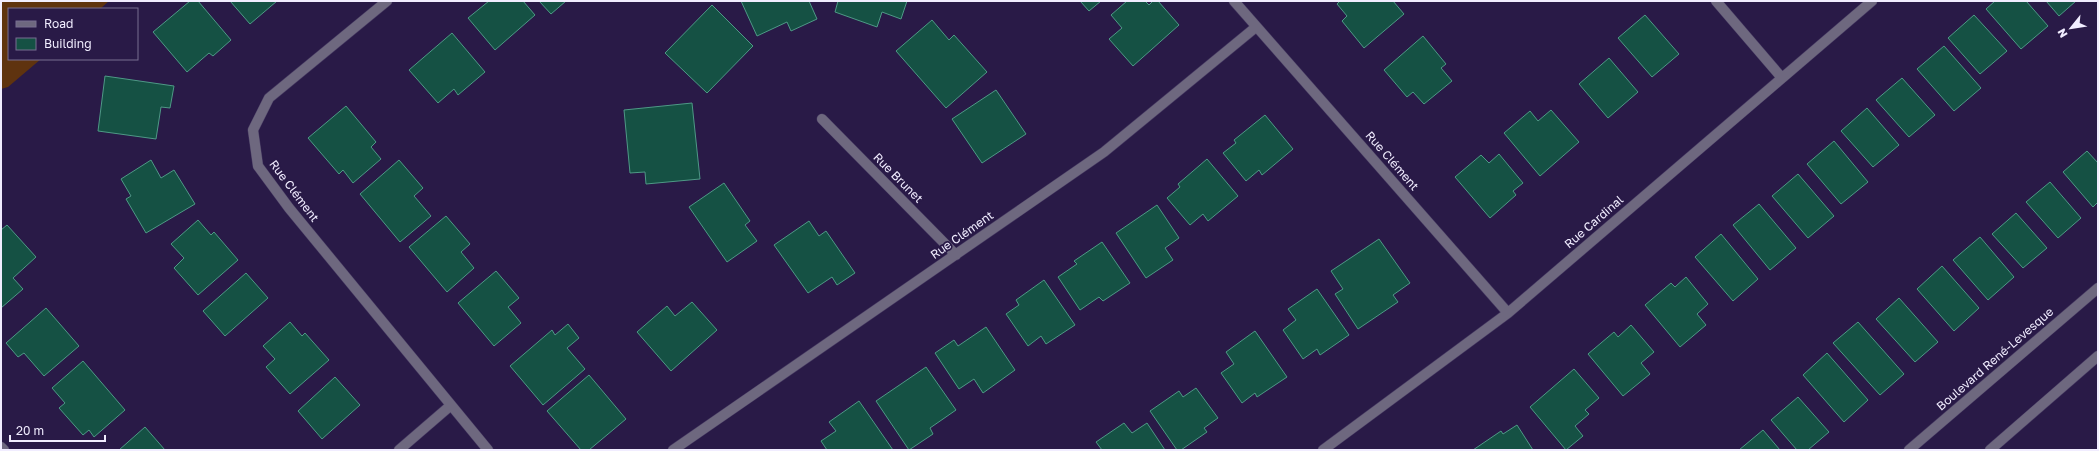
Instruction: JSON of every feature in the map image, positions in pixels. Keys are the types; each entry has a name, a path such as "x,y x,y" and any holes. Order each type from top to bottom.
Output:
{"street":[{"name":"Rue Clément","path":"387,1 269,98 253,130 258,166 289,208 450,406 488,450"},
{"name":"Rue Clément","path":"1234,1 1508,313"},
{"path":"1716,1 1782,78"},
{"name":"Rue Cardinal","path":"1323,450 1508,313 1872,1"},
{"name":"Rue Clément","path":"673,450 1104,152 1256,27"},
{"name":"Rue Brunet","path":"822,119 956,255"},
{"name":"Boulevard René-Levesque","path":"1909,450 2098,288"},
{"path":"1990,450 2098,356"},
{"path":"399,450 450,406"},
{"path":"1,447 4,450"}],"shaded area":[{"path":"1,1 109,1 101,8 8,8 8,60 40,60 8,87 1,89"}],"building":[{"path":"190,1 198,1 231,40 213,56 209,53 187,72 153,32"},
{"path":"230,1 277,1 250,24"},
{"path":"489,1 523,1 535,15 495,50 468,18"},
{"path":"539,1 566,1 551,14"},
{"path":"741,1 809,1 817,19 791,31 787,22 757,36"},
{"path":"838,1 907,1 901,19 882,12 877,27 835,12"},
{"path":"1080,1 1101,1 1089,11"},
{"path":"1127,1 1145,1 1149,5 1153,1 1158,1 1179,25 1133,66 1109,39 1122,28 1111,15"},
{"path":"1340,1 1393,1 1404,14 1364,48 1342,21 1347,16 1337,4"},
{"path":"1995,1 2026,1 2048,26 2021,49 1986,9"},
{"path":"2046,1 2076,1 2059,16"},
{"path":"712,5 753,46 707,93 665,53"},
{"path":"1645,15 1679,54 1652,77 1618,38"},
{"path":"1974,15 2007,51 1980,74 1948,38"},
{"path":"932,20 949,40 954,35 987,72 946,108 896,51"},
{"path":"452,33 485,72 458,95 454,89 438,103 409,70"},
{"path":"1423,36 1446,64 1441,68 1452,81 1424,104 1413,92 1407,97 1384,70"},
{"path":"1944,46 1981,88 1954,111 1917,69"},
{"path":"1609,58 1638,92 1608,118 1579,84"},
{"path":"105,76 174,86 170,108 161,107 156,139 98,131"},
{"path":"1902,78 1935,115 1909,137 1876,100"},
{"path":"996,90 1026,134 982,163 952,119"},
{"path":"692,103 700,179 646,184 645,172 630,173 624,110"},
{"path":"346,106 376,142 371,147 381,159 353,183 343,170 339,174 308,138"},
{"path":"1867,108 1899,145 1873,167 1841,131"},
{"path":"1551,110 1579,142 1540,176 1504,133 1530,111 1538,121"},
{"path":"1265,115 1293,149 1262,175 1259,170 1246,181 1223,153 1236,143 1234,140"},
{"path":"1834,141 1868,182 1841,204 1807,164"},
{"path":"2087,151 2098,163 2098,202 2093,207 2063,172"},
{"path":"1499,154 1523,183 1513,191 1516,195 1490,218 1455,177 1481,155 1489,163"},
{"path":"1207,159 1238,196 1208,221 1203,214 1190,225 1167,198 1180,187 1178,184"},
{"path":"151,160 161,178 174,170 195,204 146,233 126,199 131,196 121,179"},
{"path":"399,160 423,188 414,196 431,216 400,242 360,194"},
{"path":"1798,174 1834,216 1808,238 1772,196"},
{"path":"2050,182 2081,218 2058,238 2026,202"},
{"path":"724,183 750,221 745,225 757,241 727,262 689,207"},
{"path":"1759,204 1796,248 1770,270 1733,225"},
{"path":"1157,205 1179,238 1165,248 1173,260 1146,278 1116,233"},
{"path":"2016,213 2047,248 2023,268 1992,234"},
{"path":"446,216 470,244 461,252 474,268 447,292 409,247"},
{"path":"198,220 211,235 214,232 238,260 198,295 174,268 184,258 171,244"},
{"path":"809,221 819,236 826,231 855,273 837,285 832,277 808,293 774,245"},
{"path":"7,225 36,257 13,278 23,289 1,308 1,230"},
{"path":"1721,234 1758,279 1733,301 1695,257"},
{"path":"1980,237 2014,277 1988,300 1953,260"},
{"path":"1379,239 1410,283 1393,295 1398,302 1358,329 1335,294 1343,289 1331,271"},
{"path":"1102,242 1130,283 1103,301 1099,297 1080,310 1058,277 1077,264 1074,261"},
{"path":"1942,266 1979,308 1954,331 1917,289"},
{"path":"496,271 519,298 508,307 521,323 494,346 458,303"},
{"path":"246,273 268,298 225,336 203,311"},
{"path":"1686,277 1708,304 1697,314 1706,325 1680,347 1645,305 1671,283 1675,287"},
{"path":"1044,280 1075,325 1046,344 1041,336 1028,346 1006,314 1019,305 1016,300"},
{"path":"1317,289 1349,335 1320,355 1317,349 1303,359 1283,330 1296,320 1288,309"},
{"path":"1899,298 1938,342 1915,362 1876,319"},
{"path":"692,302 717,330 671,371 637,332 667,306 675,316"},
{"path":"46,308 79,346 44,376 24,353 18,357 6,343"},
{"path":"290,322 302,336 305,333 329,360 290,394 266,367 275,359 263,346"},
{"path":"1858,322 1904,374 1880,395 1833,343"},
{"path":"568,324 579,338 567,348 585,369 543,405 510,366 552,330 555,335"},
{"path":"1631,325 1654,352 1641,363 1650,374 1623,396 1588,354 1614,332 1618,337"},
{"path":"986,327 1015,370 983,393 974,379 959,389 935,353 954,340 958,346"},
{"path":"1255,331 1287,377 1257,397 1255,393 1242,403 1221,373 1234,364 1226,352"},
{"path":"1827,353 1868,400 1844,422 1803,375"},
{"path":"83,361 125,410 94,437 89,430 83,435 59,408 65,403 52,388"},
{"path":"926,367 956,410 930,428 933,434 909,450 876,401"},
{"path":"1574,369 1599,398 1585,410 1589,414 1575,426 1583,436 1566,450 1530,407"},
{"path":"589,375 626,419 589,450 581,450 547,411"},
{"path":"335,377 360,405 322,439 298,411"},
{"path":"1196,388 1218,418 1204,428 1207,432 1181,450 1177,450 1150,411 1179,391 1183,397"},
{"path":"1798,397 1829,432 1808,450 1797,450 1771,420"},
{"path":"859,401 893,450 827,450 821,441 836,431 829,422"},
{"path":"1124,423 1132,433 1147,423 1165,450 1102,450 1096,442"},
{"path":"1517,425 1533,450 1473,450 1501,431 1503,434"},
{"path":"145,427 165,450 119,450"},
{"path":"1763,430 1780,450 1739,450"}]}
